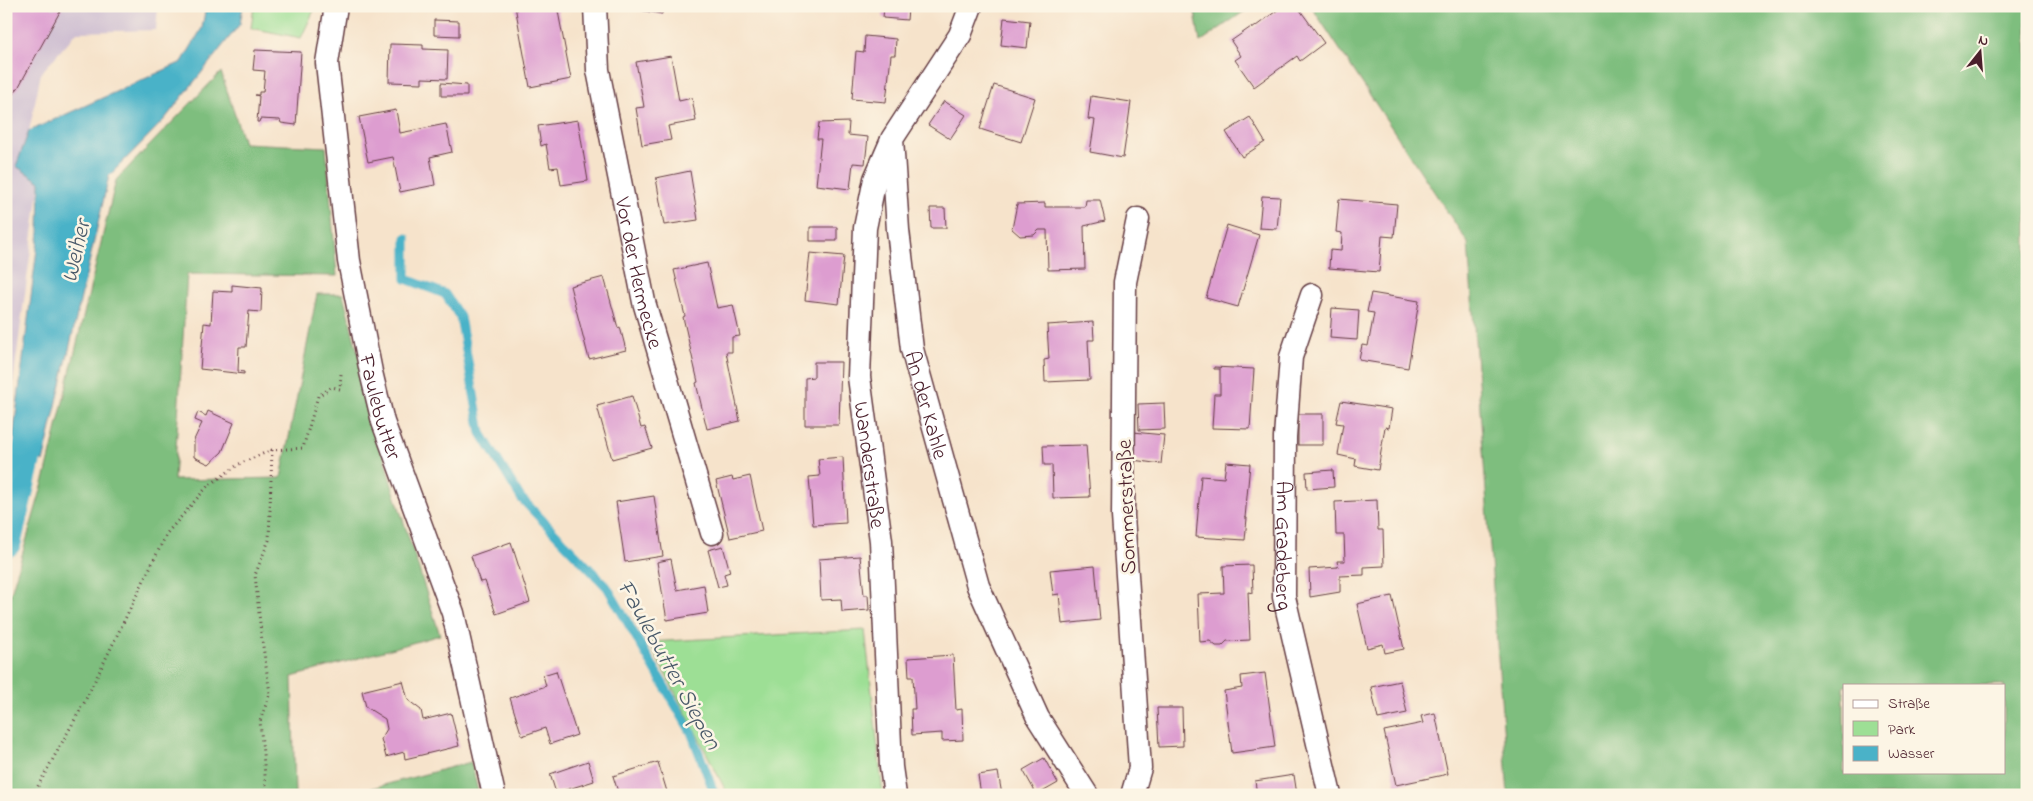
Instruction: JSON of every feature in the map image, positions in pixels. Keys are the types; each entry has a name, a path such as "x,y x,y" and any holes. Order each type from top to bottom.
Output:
{"street":[{"name":"Faulebutter","path":"336,6 327,63 349,261 369,363 383,422 452,613 494,795"},
{"name":"Vor der Hermecke","path":"595,6 598,70 644,302 712,532"},
{"path":"892,139 960,34 971,6"},
{"name":"Wanderstraße","path":"892,139 875,179 865,228 858,377 881,542 891,767 894,795"},
{"name":"An der Kahle","path":"892,139 898,230 912,349 978,586 1038,718 1087,795"},
{"name":"Sommerstraße","path":"1132,795 1140,768 1123,516 1123,338 1125,282 1138,219"},
{"name":"Am Gradeberg","path":"1312,294 1291,357 1285,437 1284,597 1330,795"}],"path":[{"path":"33,795 84,703 167,533 207,488 239,464 272,450 303,448 318,396 332,387 340,388 341,374 348,372"},
{"path":"264,795 266,786 260,721 270,694 255,575 269,540 272,450"}],"shaded area":[{"path":"6,6 158,6 156,30 77,32 41,73 29,131 16,166 40,182 6,434"}],"green space":[{"path":"254,6 316,6 301,38 251,28"},
{"path":"1194,6 1252,6 1200,42"},
{"path":"1311,6 2027,6 2027,795 1508,795 1468,243"},
{"path":"221,72 244,143 326,147 337,276 187,274 174,480 281,478 317,294 343,294 389,476 440,635 292,677 295,795 6,795 6,610 46,473 116,180"},
{"path":"865,630 883,795 725,795 725,789 649,642"},
{"path":"471,762 479,795 346,795"}],"water":[{"path":"206,6 243,6 240,24 164,120 109,176 43,462 13,438 39,233 40,182 16,166 29,131 182,62 202,28"}],"building":[{"path":"6,6 53,6 52,9 62,8 18,88 6,102"},
{"path":"515,6 557,6 571,79 530,87"},
{"path":"628,6 663,6 662,14 628,8"},
{"path":"884,6 937,6 937,10 908,8 907,20 883,18"},
{"path":"1283,6 1297,6 1324,43 1300,61 1297,56 1254,87 1235,60 1241,56 1231,41 1251,27 1252,29"},
{"path":"1004,18 1030,21 1027,48 1001,45"},
{"path":"434,20 459,21 459,36 434,35"},
{"path":"865,36 896,39 895,55 891,55 886,102 852,99 856,51 864,52"},
{"path":"390,44 423,45 423,49 448,50 447,79 422,78 422,83 389,82"},
{"path":"255,50 301,52 296,125 281,123 280,120 260,119 257,122 259,96 255,95 263,92 265,71 253,70"},
{"path":"671,56 679,101 692,98 696,121 668,126 671,140 642,145 636,108 644,107 636,62"},
{"path":"441,83 467,85 467,96 441,96"},
{"path":"994,85 1035,98 1021,142 980,129"},
{"path":"1091,96 1131,102 1123,158 1090,152 1095,120 1088,119"},
{"path":"944,101 966,115 950,139 928,125"},
{"path":"396,110 400,133 446,124 452,152 430,157 435,185 400,192 393,157 368,162 359,117"},
{"path":"1250,117 1265,142 1242,157 1226,132"},
{"path":"578,120 588,181 561,185 558,167 550,168 546,144 541,146 538,126"},
{"path":"849,122 848,135 868,137 865,164 853,163 850,189 816,185 821,139 817,139 819,123"},
{"path":"690,171 698,220 664,225 656,178"},
{"path":"1262,196 1280,197 1277,229 1259,228"},
{"path":"1339,199 1397,204 1394,237 1382,236 1379,272 1329,268 1330,250 1341,251 1342,233 1336,232"},
{"path":"1086,200 1100,200 1105,221 1084,226 1085,269 1048,270 1047,230 1039,230 1034,235 1020,236 1012,229 1017,204 1045,203 1045,207 1085,207"},
{"path":"930,208 945,208 946,228 931,228"},
{"path":"1227,225 1259,235 1238,307 1206,298"},
{"path":"810,227 837,227 837,241 810,241"},
{"path":"810,253 844,256 839,304 805,300"},
{"path":"707,263 717,308 733,305 740,336 732,337 732,352 726,352 740,421 707,429 674,270"},
{"path":"604,277 626,350 589,359 570,286"},
{"path":"232,285 262,288 261,312 249,311 246,347 239,347 238,371 244,372 244,374 200,369 204,323 211,324 213,291 232,292"},
{"path":"1371,293 1419,301 1408,368 1359,360 1362,345 1368,346 1374,313 1367,312"},
{"path":"1332,308 1359,310 1357,340 1330,338"},
{"path":"1093,322 1094,340 1088,340 1090,380 1045,382 1044,360 1049,359 1047,325"},
{"path":"814,362 841,362 839,425 805,425 805,378 814,377"},
{"path":"1214,367 1254,369 1250,429 1212,428 1214,394 1220,394 1220,369 1214,369"},
{"path":"632,396 641,428 645,427 652,448 612,459 597,406"},
{"path":"1341,401 1392,409 1389,428 1385,427 1378,470 1355,466 1356,459 1338,455 1343,424 1336,423"},
{"path":"1164,403 1165,429 1139,430 1138,404"},
{"path":"208,411 234,423 222,452 209,464 194,457 194,440 202,423 195,420 198,412 206,416"},
{"path":"1298,414 1323,414 1323,445 1298,445"},
{"path":"1133,432 1164,435 1161,464 1133,460"},
{"path":"1086,445 1090,497 1053,498 1052,465 1044,465 1043,446"},
{"path":"843,457 846,523 813,525 809,477 820,476 818,459"},
{"path":"1226,462 1250,464 1245,540 1196,537 1201,476 1224,478"},
{"path":"1333,470 1334,487 1307,489 1306,472"},
{"path":"750,476 762,531 730,538 716,481 732,477 733,480"},
{"path":"654,496 663,556 625,562 616,502"},
{"path":"1377,500 1378,530 1383,530 1384,566 1364,567 1364,575 1340,576 1340,592 1310,597 1309,569 1338,567 1337,561 1345,561 1344,535 1336,535 1335,502"},
{"path":"511,542 530,602 496,614 485,581 480,582 471,556"},
{"path":"723,546 730,572 724,574 727,585 718,587 708,550"},
{"path":"860,556 864,595 868,595 869,610 842,612 841,599 821,600 819,559"},
{"path":"671,559 677,590 704,585 708,613 667,620 657,562"},
{"path":"1252,565 1253,593 1248,592 1250,640 1227,641 1222,646 1216,646 1210,641 1200,642 1198,594 1224,593 1223,566"},
{"path":"1095,566 1100,620 1062,624 1059,594 1053,595 1050,570"},
{"path":"1392,596 1404,649 1385,653 1383,644 1367,648 1357,604"},
{"path":"953,655 956,710 962,709 963,740 942,741 942,733 912,735 911,709 915,709 913,677 909,677 908,658"},
{"path":"556,671 577,735 550,744 545,728 522,736 510,698 546,686 543,675"},
{"path":"1265,673 1275,747 1232,753 1224,691 1242,688 1241,676"},
{"path":"403,681 408,700 421,710 423,720 451,713 459,746 405,759 404,752 386,757 381,739 387,729 385,719 366,707 362,691"},
{"path":"1400,681 1407,713 1378,719 1371,687"},
{"path":"1157,708 1182,708 1183,746 1159,747"},
{"path":"1435,713 1448,774 1396,785 1384,731 1423,723 1421,716"},
{"path":"1044,758 1058,783 1037,795 1023,770"},
{"path":"588,761 594,781 556,793 550,774"},
{"path":"658,762 668,795 619,795 613,776"},
{"path":"998,772 1002,795 981,795 978,775"},
{"path":"1294,775 1297,795 1257,795 1255,781"}],"waterway":[{"name":"Faulebutter Siepen","path":"406,238 406,279 445,294 460,317 481,433 521,498 607,587 691,732 715,795"},
{"name":"Weiher","path":"6,542 37,410"}]}
